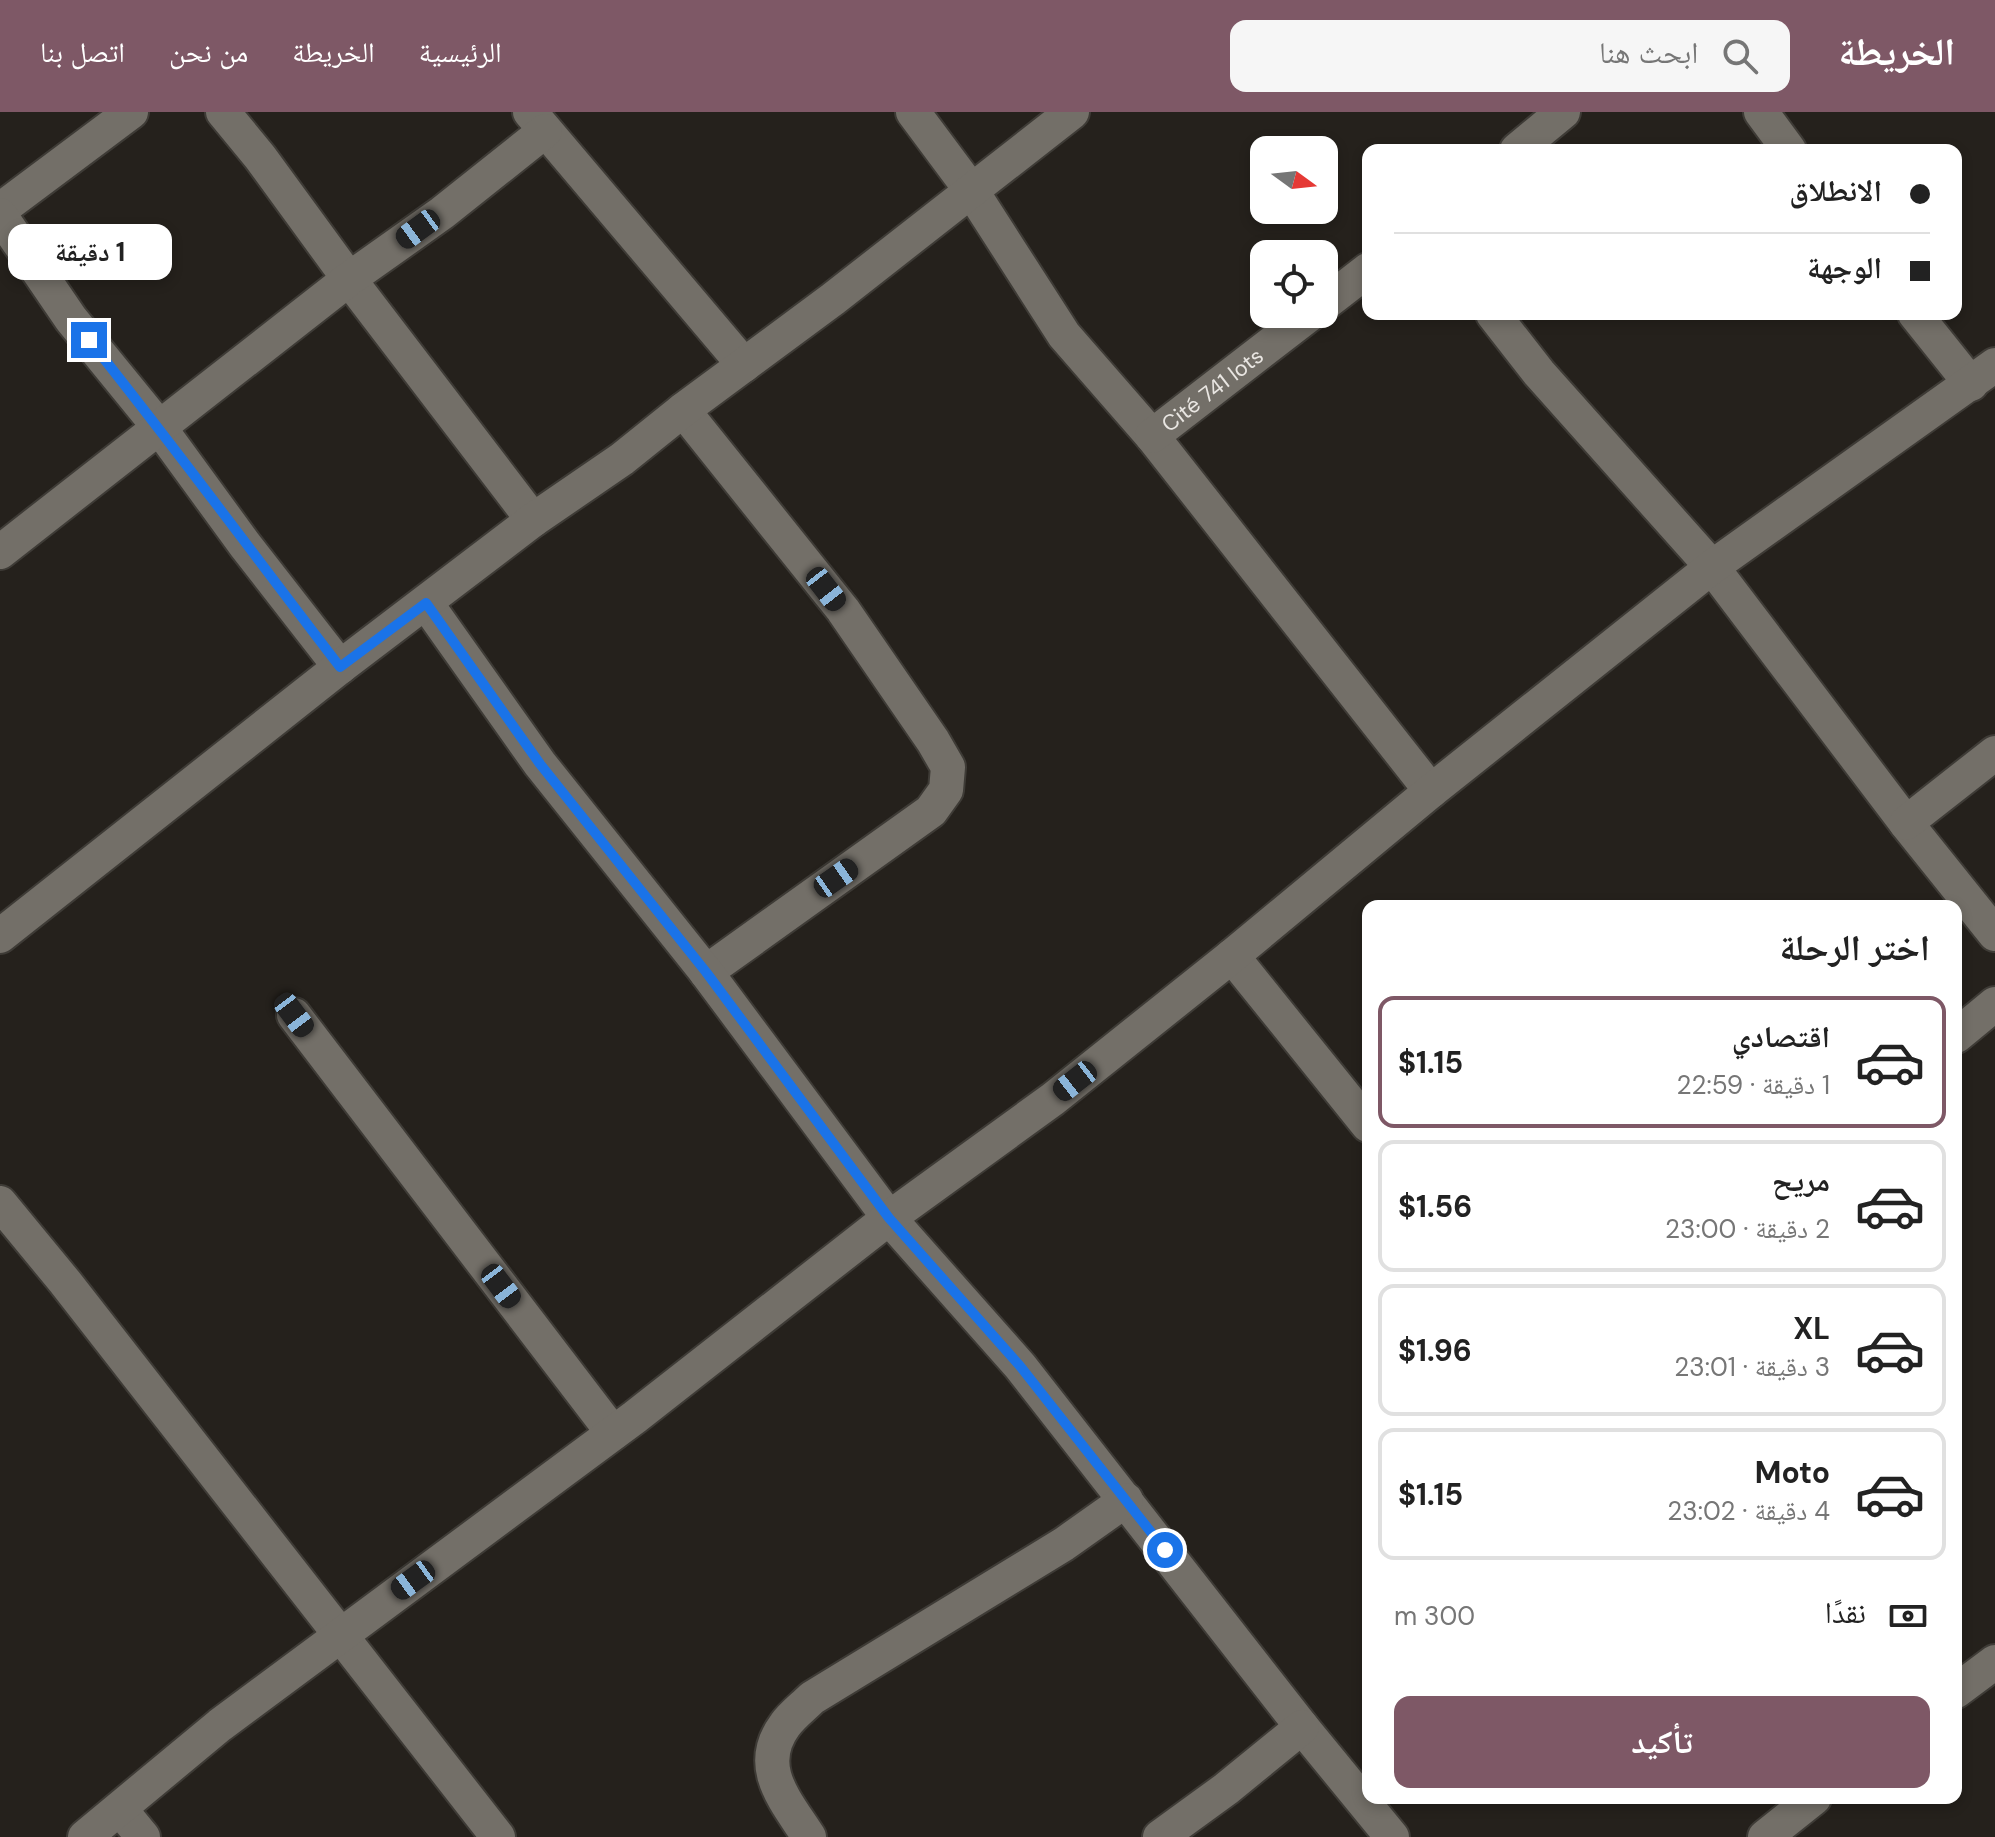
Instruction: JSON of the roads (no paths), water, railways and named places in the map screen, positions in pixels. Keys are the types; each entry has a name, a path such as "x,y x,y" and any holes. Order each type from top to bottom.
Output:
{"street":[{"path":"131,112 0,212 71,319 159,427 340,667"},
{"path":"223,112 533,520"},
{"path":"913,112 971,190 1064,335 1152,436 1431,791"},
{"path":"0,936 340,667 533,520 622,459 1072,112"},
{"path":"1761,112 1785,144"},
{"path":"1524,144 1560,113"},
{"path":"0,552 349,279 442,213 538,122 744,365"},
{"path":"1338,293 1362,275"},
{"path":"1498,320 1539,373 1712,567 1906,823 1995,934"},
{"path":"85,1837 220,1725 338,1635 613,1433 889,1218 1053,1099 1712,567 1983,375 1922,320"},
{"name":"Cité 741 lots","path":"1152,436 1292,328"},
{"path":"683,410 843,610 948,767 946,790 931,811 706,972"},
{"path":"426,603 540,764 706,972 889,1218 1020,1366 1362,1800"},
{"path":"1906,823 1995,753"},
{"path":"1232,956 1362,1118"},
{"path":"1962,1031 1995,1004"},
{"path":"294,1015 613,1433"},
{"path":"0,1203 498,1837"},
{"path":"809,1837 775,1785 771,1753 785,1725 812,1698 1064,1544 1126,1500"},
{"path":"1962,1687 1995,1662"},
{"path":"1160,1837 1226,1789 1302,1727"},
{"path":"1365,1804 1392,1837"},
{"path":"1765,1837 1806,1804"},
{"path":"120,1809 143,1837"}]}
